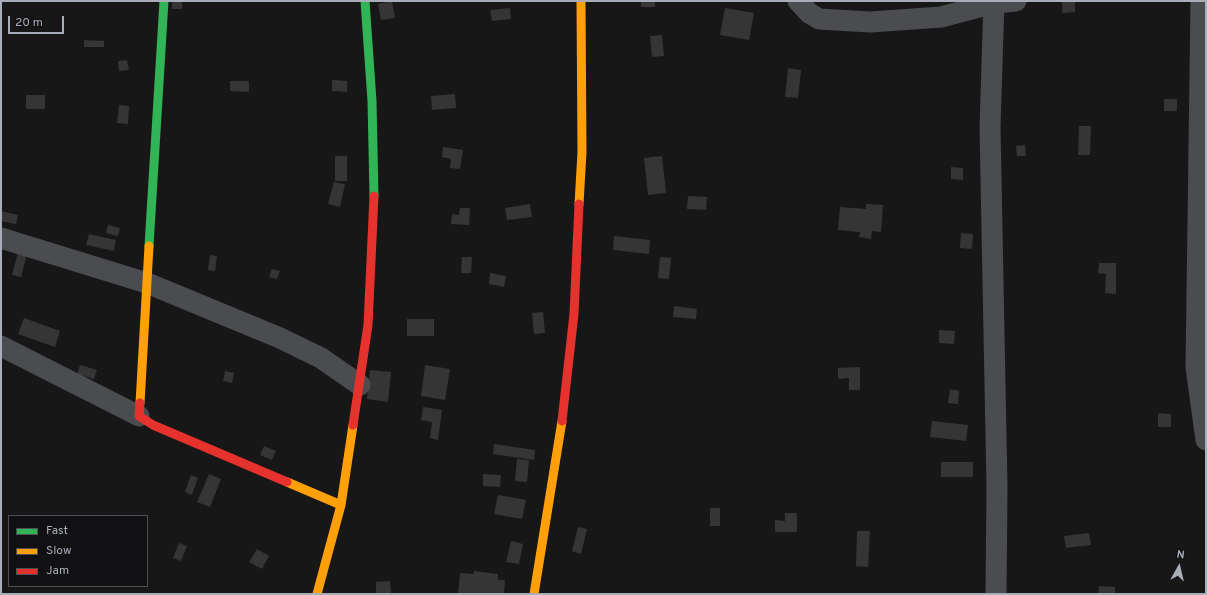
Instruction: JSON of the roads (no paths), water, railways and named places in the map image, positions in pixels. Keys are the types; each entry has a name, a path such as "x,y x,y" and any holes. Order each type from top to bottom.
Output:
{"street":[{"path":"139,416 164,1"},
{"path":"317,594 341,504 368,324 374,187 372,101 365,1"},
{"path":"534,594 560,440 574,314 582,152 581,1"},
{"path":"798,1 809,13 819,19 870,22 941,17 994,2 1016,1"},
{"path":"1200,1 1196,367 1206,440"},
{"path":"994,2 990,127 997,488 996,594"},
{"path":"1,238 147,283 280,338 321,358 360,385"},
{"path":"1,346 139,416 153,425 341,504"}]}
